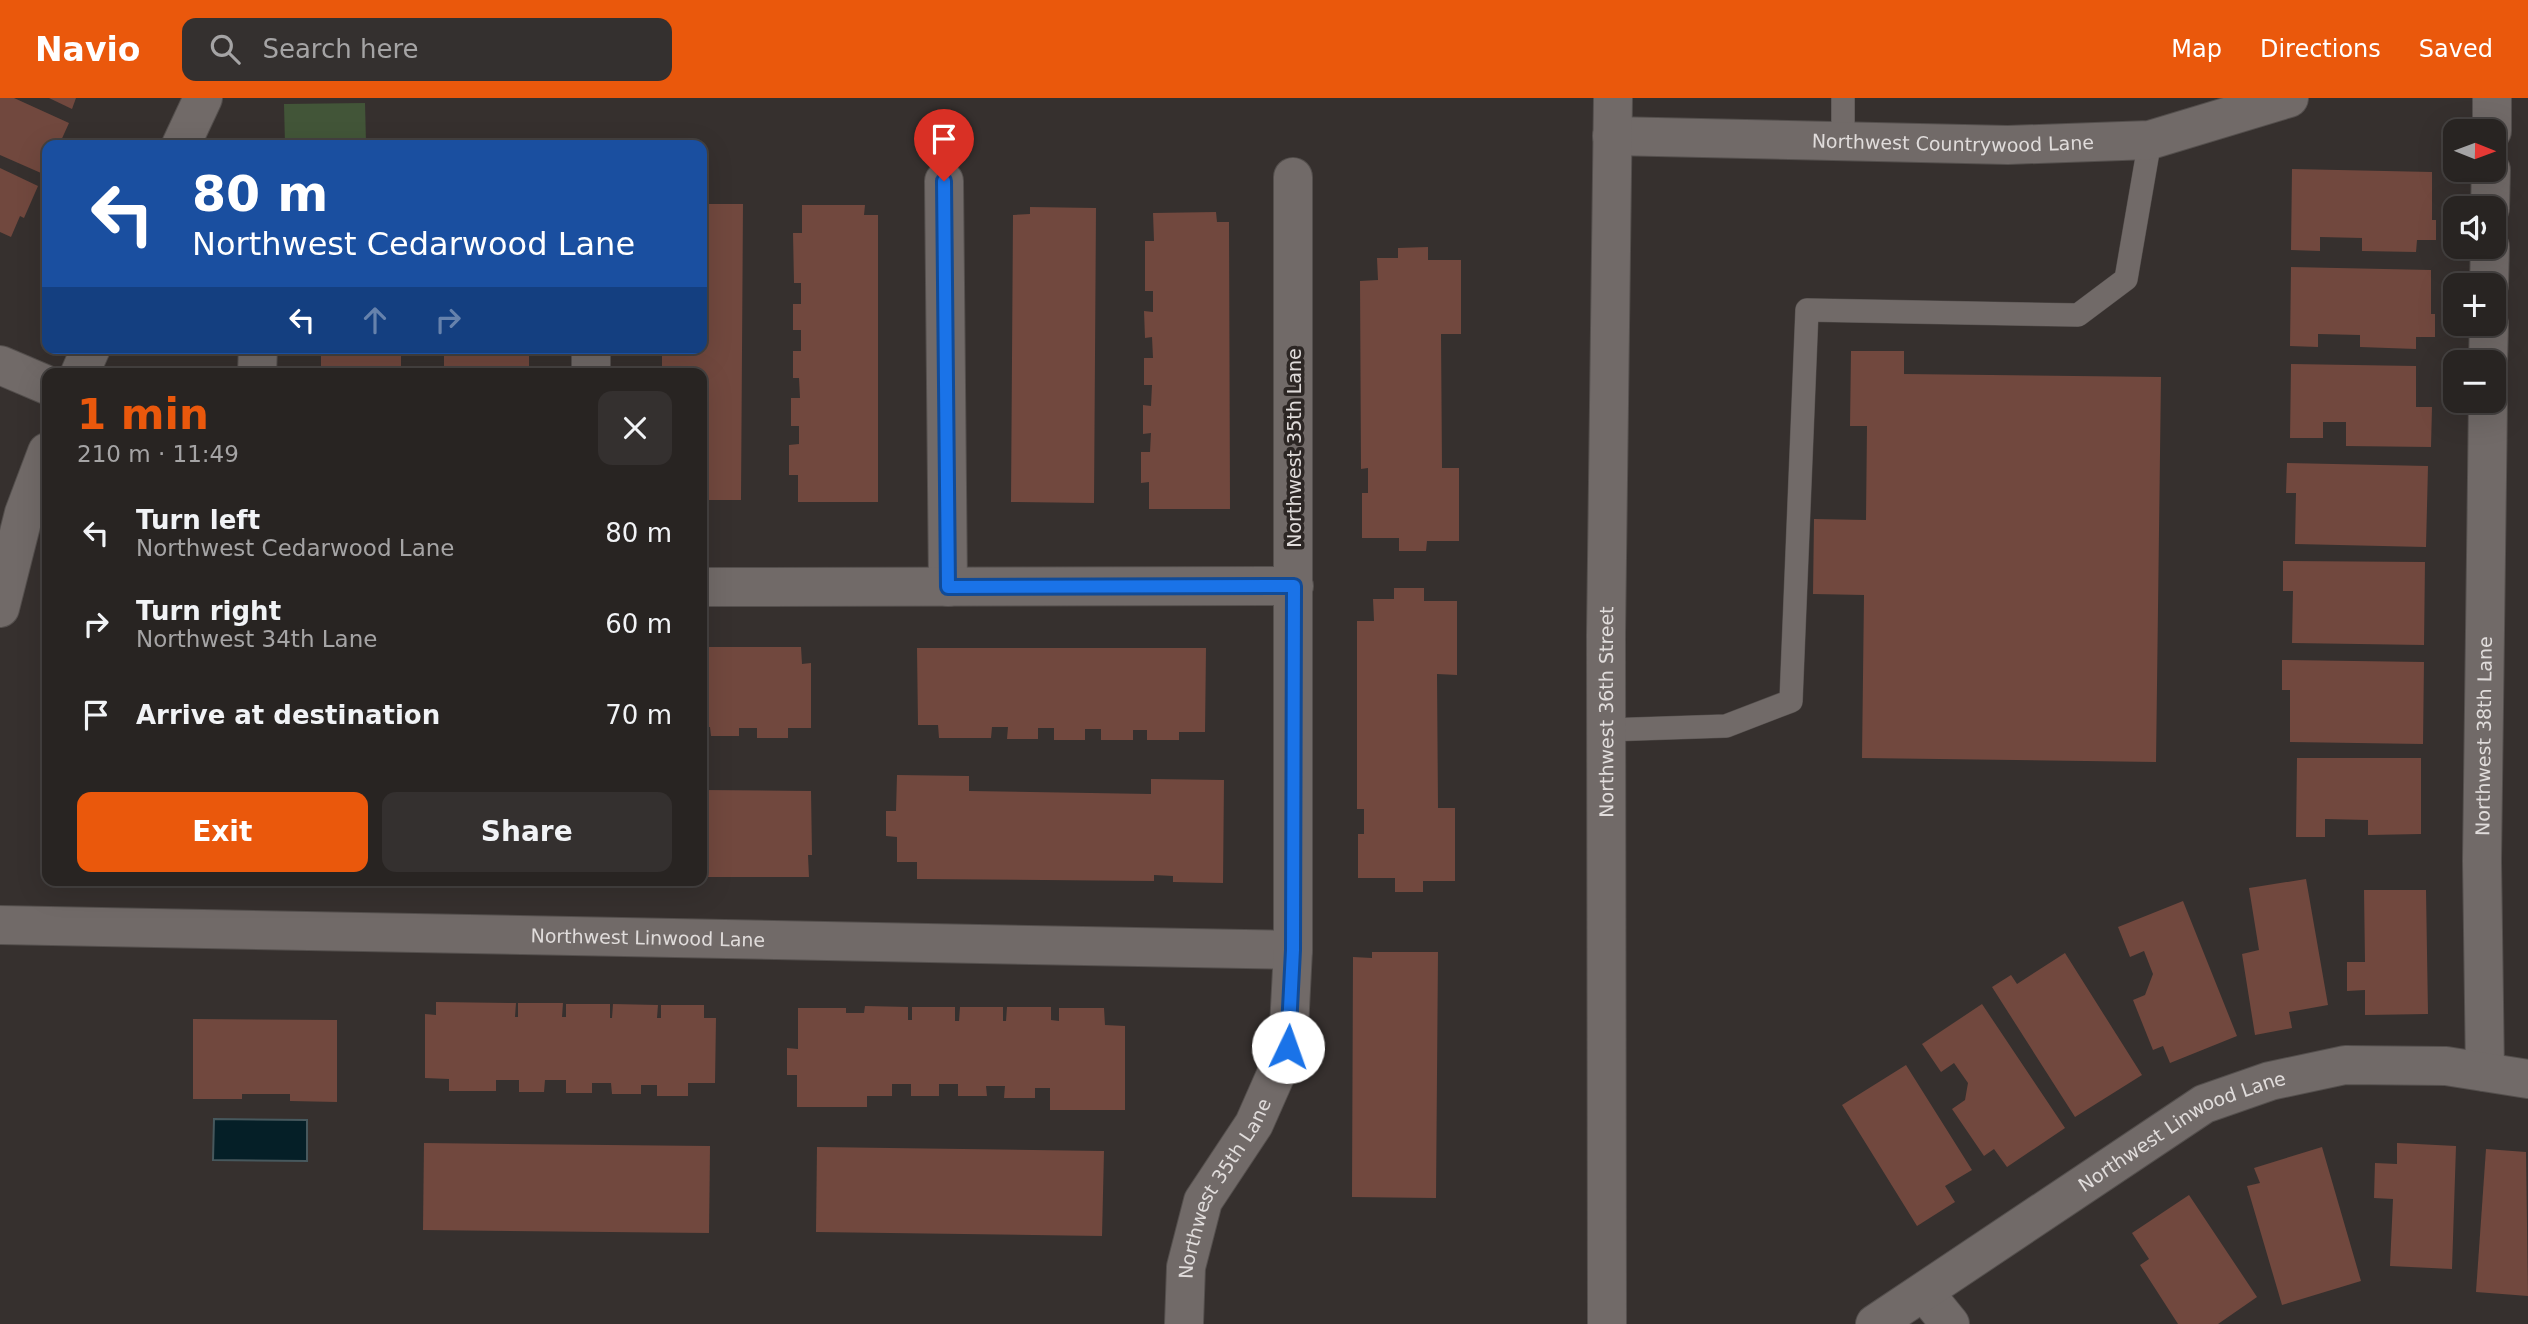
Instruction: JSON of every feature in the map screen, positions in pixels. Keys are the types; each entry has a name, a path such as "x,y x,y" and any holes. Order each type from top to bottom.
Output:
{"street":[{"path":"183,140 202,98"},
{"name":"Northwest 36th Street","path":"1607,1324 1606,730 1613,98"},
{"name":"Northwest Countrywood Lane","path":"1612,136 2008,145 2150,140 2289,98"},
{"path":"2491,119 2492,98"},
{"name":"Northwest 35th Lane","path":"1184,1324 1186,1267 1203,1201 1254,1124 1288,1047 1293,950 1293,177"},
{"path":"944,181 948,587"},
{"path":"0,365 42,383"},
{"name":"Northwest 38th Lane","path":"2485,1072 2482,861 2488,413"},
{"path":"0,608 24,513 42,465"},
{"path":"707,587 1294,586"},
{"name":"Northwest Linwood Lane","path":"0,925 1293,950"},
{"name":"Northwest Linwood Lane","path":"1875,1324 2204,1104 2270,1081 2345,1065 2446,1066 2528,1079"},
{"path":"1924,1292 1950,1324"}],"lane":[{"path":"1843,98 1843,141"},
{"path":"1606,730 1726,726 1791,701 1807,310 2078,315 2126,279 2150,140"}],"green space":[{"path":"365,103 366,140 285,140 284,104"}],"water":[{"path":"214,1119 307,1120 307,1161 213,1160"}],"building":[{"path":"0,98 14,98 69,123 61,140 42,140 41,173 0,155"},
{"path":"49,98 76,98 72,109"},
{"path":"0,168 38,186 24,218 20,216 11,237 0,232"},
{"path":"2292,169 2432,172 2432,220 2436,220 2436,240 2417,240 2416,252 2362,251 2362,238 2320,237 2320,251 2291,250"},
{"path":"707,204 743,204 741,500 707,500 707,368 662,368 662,354 707,354"},
{"path":"802,205 865,205 864,215 878,215 878,502 798,502 798,475 789,475 789,445 799,444 799,426 791,426 791,398 800,398 799,378 793,378 793,351 801,351 801,330 793,330 793,304 801,304 801,283 794,283 793,233 802,233"},
{"path":"1030,207 1096,208 1094,503 1011,502 1013,215 1030,214"},
{"path":"1216,212 1217,222 1229,222 1230,509 1149,509 1149,482 1141,483 1141,452 1150,452 1151,433 1143,434 1143,405 1151,406 1152,385 1144,385 1144,358 1153,358 1152,337 1145,338 1144,311 1153,312 1153,291 1145,291 1145,241 1154,241 1153,213"},
{"path":"1428,247 1428,260 1461,260 1461,334 1441,334 1442,468 1459,468 1459,541 1427,541 1426,551 1399,551 1399,538 1362,538 1362,493 1368,493 1368,468 1361,469 1360,281 1378,280 1377,258 1398,258 1398,248"},
{"path":"2291,267 2431,270 2431,314 2435,314 2435,337 2416,337 2416,349 2360,347 2360,335 2318,334 2318,347 2290,346"},
{"path":"1851,351 1904,351 1904,374 2161,377 2156,762 1862,758 1864,595 1813,594 1814,519 1866,520 1867,426 1850,426"},
{"path":"321,354 401,354 401,368 321,368"},
{"path":"444,354 529,354 529,368 444,368"},
{"path":"2291,364 2416,366 2416,407 2432,407 2431,447 2346,446 2346,422 2323,422 2323,438 2290,438"},
{"path":"2287,463 2428,466 2426,547 2295,544 2296,493 2286,493"},
{"path":"2283,561 2425,562 2424,645 2292,643 2293,591 2283,591"},
{"path":"1394,588 1424,588 1424,601 1457,601 1457,675 1437,674 1438,808 1455,808 1455,881 1423,881 1423,892 1395,892 1395,878 1358,878 1358,834 1364,834 1364,809 1357,809 1357,621 1374,621 1373,599 1394,599"},
{"path":"707,647 801,647 802,664 811,663 811,728 788,728 788,738 757,738 757,728 739,728 739,736 711,736 710,727 707,727"},
{"path":"917,648 1206,648 1205,732 1179,732 1179,740 1147,740 1147,730 1133,730 1133,740 1101,740 1101,729 1085,729 1085,740 1054,740 1054,728 1038,728 1038,739 1007,739 1008,727 992,727 991,738 939,738 938,725 918,725"},
{"path":"2282,660 2424,662 2423,744 2290,742 2290,690 2282,690"},
{"path":"2297,758 2421,758 2421,834 2368,835 2368,820 2325,819 2325,837 2296,837"},
{"path":"897,775 969,776 969,791 1151,794 1151,779 1224,780 1223,883 1173,882 1173,876 1154,875 1154,881 917,879 917,862 897,862 897,837 886,836 886,811 896,811"},
{"path":"707,790 811,791 812,855 808,855 809,877 707,877"},
{"path":"2306,879 2328,1005 2289,1012 2292,1028 2255,1035 2242,954 2259,950 2249,888"},
{"path":"2364,890 2426,890 2428,1014 2365,1015 2365,990 2347,991 2347,962 2365,962"},
{"path":"2183,901 2237,1036 2170,1063 2163,1046 2153,1050 2133,1000 2145,995 2153,974 2144,951 2130,957 2118,927"},
{"path":"1372,952 1438,952 1436,1198 1352,1197 1353,957 1372,958"},
{"path":"2065,953 2142,1075 2075,1117 1992,987 2011,975 2017,984"},
{"path":"436,1002 516,1003 515,1017 518,1017 518,1003 563,1003 562,1017 566,1017 566,1004 610,1004 610,1018 613,1004 658,1005 657,1018 661,1018 661,1005 704,1005 704,1018 716,1018 715,1083 688,1083 688,1096 657,1096 657,1085 641,1085 641,1094 612,1094 611,1083 592,1083 592,1093 566,1093 566,1080 545,1080 544,1092 519,1092 519,1080 496,1080 496,1091 449,1091 449,1079 425,1078 425,1014 436,1015"},
{"path":"1982,1004 2065,1128 2007,1167 1994,1149 1984,1156 1952,1109 1965,1100 1968,1083 1954,1063 1941,1072 1922,1044"},
{"path":"865,1006 908,1007 908,1020 912,1020 912,1007 955,1007 955,1021 959,1021 960,1007 1003,1007 1003,1021 1006,1021 1007,1007 1051,1007 1051,1020 1059,1021 1059,1008 1104,1008 1105,1025 1125,1026 1125,1110 1050,1110 1050,1088 1035,1088 1035,1098 1004,1098 1005,1086 986,1086 987,1096 958,1096 958,1084 939,1084 939,1096 911,1096 911,1084 892,1084 892,1096 867,1096 867,1107 797,1107 797,1075 787,1075 787,1048 798,1049 798,1008 846,1008 846,1013 864,1013"},
{"path":"193,1019 337,1020 337,1102 290,1101 290,1094 242,1094 242,1099 193,1099"},
{"path":"1906,1065 1972,1170 1945,1186 1955,1202 1917,1226 1842,1105"},
{"path":"424,1143 710,1146 709,1233 423,1230"},
{"path":"2397,1143 2456,1146 2452,1269 2390,1266 2393,1199 2374,1198 2375,1163 2397,1164"},
{"path":"817,1147 1104,1151 1102,1236 816,1232"},
{"path":"2322,1147 2361,1281 2282,1305 2247,1186 2260,1183 2254,1168"},
{"path":"2486,1149 2526,1152 2528,1296 2476,1292"},
{"path":"2189,1195 2257,1297 2218,1324 2178,1324 2140,1265 2149,1259 2132,1233"}],"route":[{"path":"944,181 948,587 1294,586 1293,950 1288,1047"}]}
